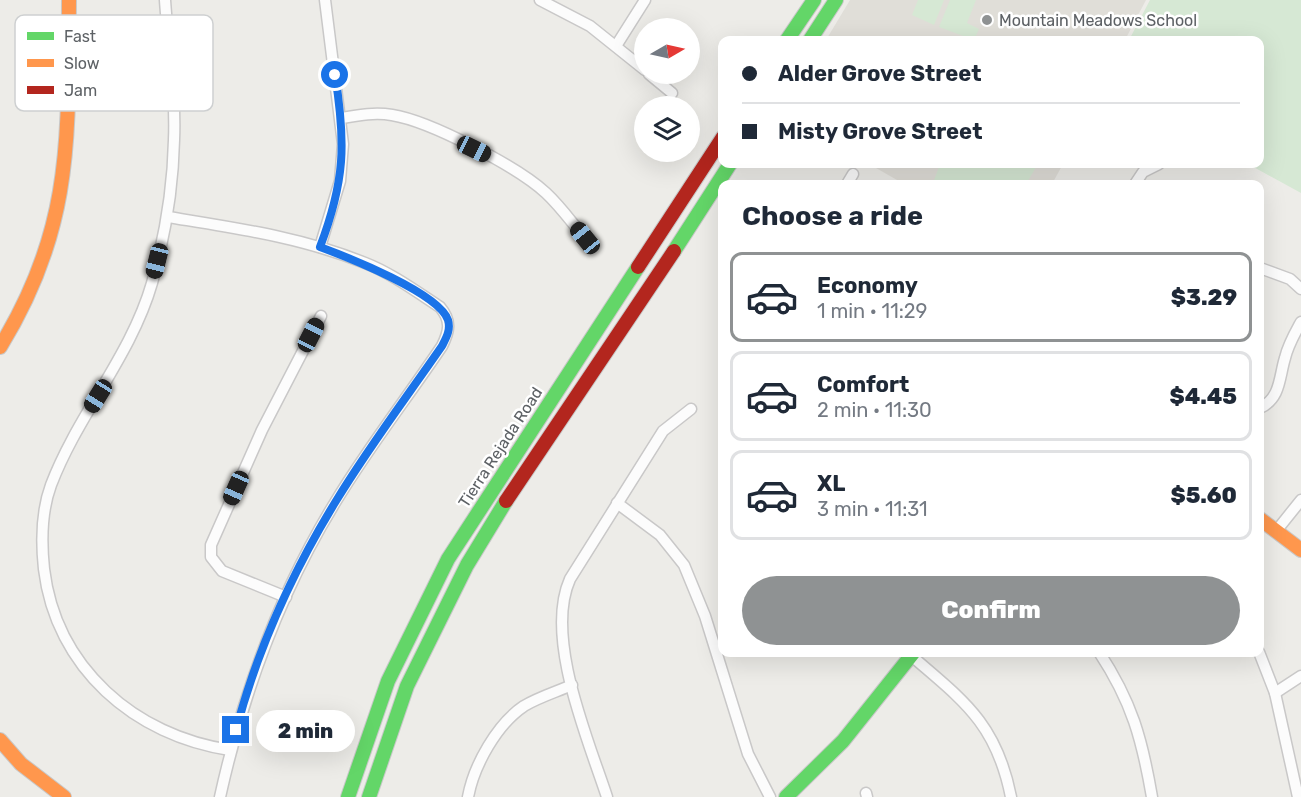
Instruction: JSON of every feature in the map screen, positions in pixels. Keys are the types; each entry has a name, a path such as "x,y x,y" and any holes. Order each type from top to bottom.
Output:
{"main road":[{"path":"69,0 69,15"},
{"path":"790,36 814,0"},
{"path":"813,36 836,0"},
{"path":"0,348 24,303 54,227 66,147 67,111"},
{"name":"Tierra Rejada Road","path":"348,797 388,681 448,559 718,145"},
{"name":"Tierra Rejada Road","path":"369,797 407,686 466,565 523,474 614,343 718,183"},
{"path":"1264,522 1301,550"},
{"path":"786,797 843,741 909,657"},
{"path":"0,740 21,764 61,796"}],"street":[{"path":"165,0 166,15"},
{"path":"320,247 340,182 343,151 342,118 325,0"},
{"path":"540,0 576,18 634,61"},
{"path":"616,46 645,0"},
{"path":"661,84 672,93"},
{"path":"172,111 174,140 168,217 143,309 108,380 66,450 51,485 42,522 44,570 49,596 64,639 79,663 97,685 128,711 154,727 202,746 230,750"},
{"path":"342,118 372,114 414,120 492,158 531,180 547,194 585,238"},
{"path":"1138,180 1143,172 1151,168"},
{"path":"849,180 853,174"},
{"path":"168,217 270,234 320,247 367,264 440,308 448,323 448,334 442,346 337,499 286,597 260,657 230,750 220,797"},
{"path":"1264,269 1290,279 1301,289"},
{"path":"286,597 222,571 211,557 211,545 262,430 321,316"},
{"path":"1264,406 1273,400 1280,385 1288,346 1301,322"},
{"path":"607,797 572,685 561,630 566,589 663,431 690,409"},
{"path":"1277,530 1301,500"},
{"path":"617,503 660,535 684,565 705,616 748,754 770,797"},
{"path":"915,657 959,695 973,711 997,748 1011,797"},
{"path":"1102,657 1127,700 1138,729 1152,797"},
{"path":"1261,657 1275,693 1298,797"},
{"path":"1275,693 1301,676"},
{"path":"468,797 491,743 511,719 537,699 572,685"}],"shaded area":[{"name":"Mountain Meadows School","path":"850,0 1146,0 1127,36 828,36"},
{"path":"876,168 1061,168 1054,180 897,180"}],"green space":[{"path":"918,0 944,0 934,25 912,15"},
{"path":"950,0 976,0 967,23 979,29 976,36 963,36 939,27"},
{"path":"1150,0 1301,0 1301,193 1255,168 1264,168 1264,36 1131,36"},
{"path":"939,168 1036,168 1028,180 934,180"}],"traffic: fast":[{"path":"790,36 814,0"},
{"path":"813,36 836,0"},
{"path":"720,180 727,168"},
{"path":"674,251 718,183"},
{"path":"348,797 388,681 448,559 638,267"},
{"path":"369,797 407,686 467,565 506,501"},
{"path":"786,797 843,741 910,657"}],"traffic: slow":[{"path":"69,0 69,15"},
{"path":"0,347 24,303 42,261 54,220 62,179 67,111"},
{"path":"1264,522 1301,550"},
{"path":"0,740 21,764 64,797"}],"traffic: jam":[{"path":"638,267 718,145"},
{"path":"506,501 674,251"}],"place":[{"name":"Mountain Meadows School","path":"987,20"}],"route":[{"path":"236,730 260,657 317,534 337,499 442,346 449,328 443,311 429,300 367,264 320,247 334,208 343,159 342,118 335,75"}]}
